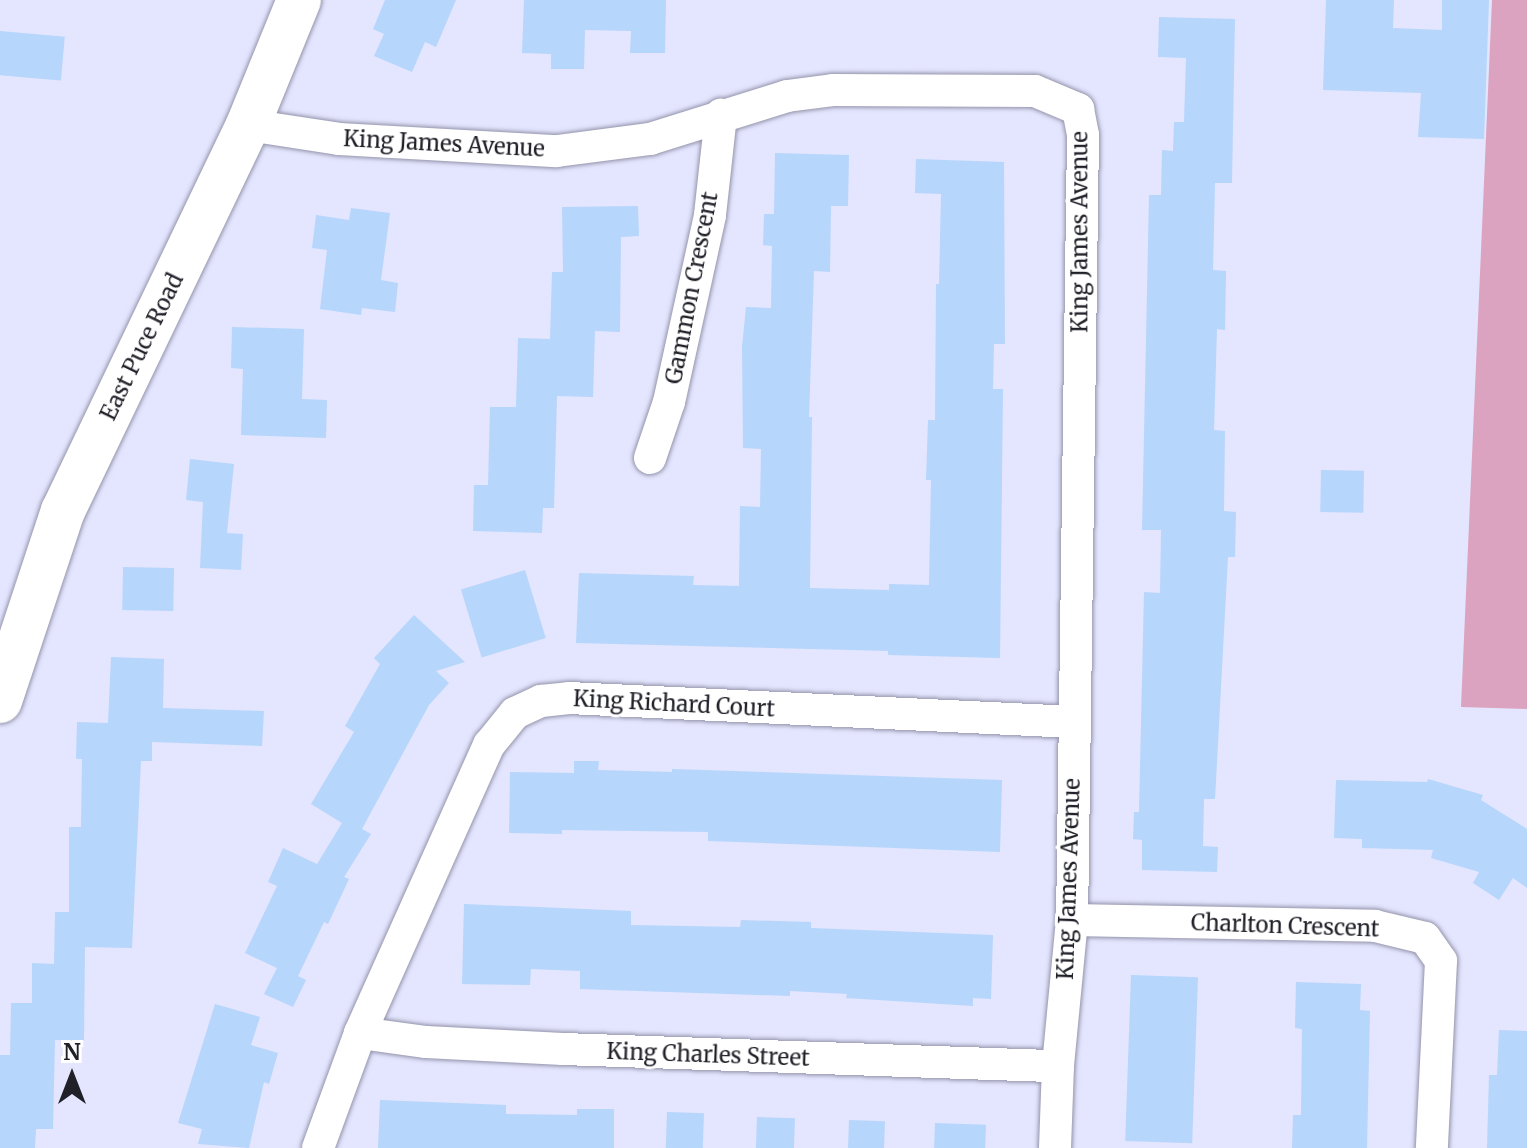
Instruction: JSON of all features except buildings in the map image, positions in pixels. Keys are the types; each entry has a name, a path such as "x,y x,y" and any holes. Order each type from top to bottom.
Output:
{"main road":[{"name":"East Puce Road","path":"0,701 63,511 248,125 299,0"}],"street":[{"name":"King James Avenue","path":"248,125 339,139 557,151 650,139 787,96 833,90 1035,91 1078,109 1083,135 1072,920 1058,1066 1055,1148"},
{"name":"Gammon Crescent","path":"650,458 669,402 710,215 721,115"},
{"name":"King Richard Court","path":"318,1148 360,1033 489,745 515,713 541,701 569,698 1074,722"},
{"name":"Charlton Crescent","path":"1072,920 1375,926 1425,938 1441,961 1432,1148"},
{"name":"King Charles Street","path":"360,1033 426,1042 563,1049 1058,1066"}],"shaded area":[{"path":"1492,0 1527,0 1527,709 1461,707"}]}
